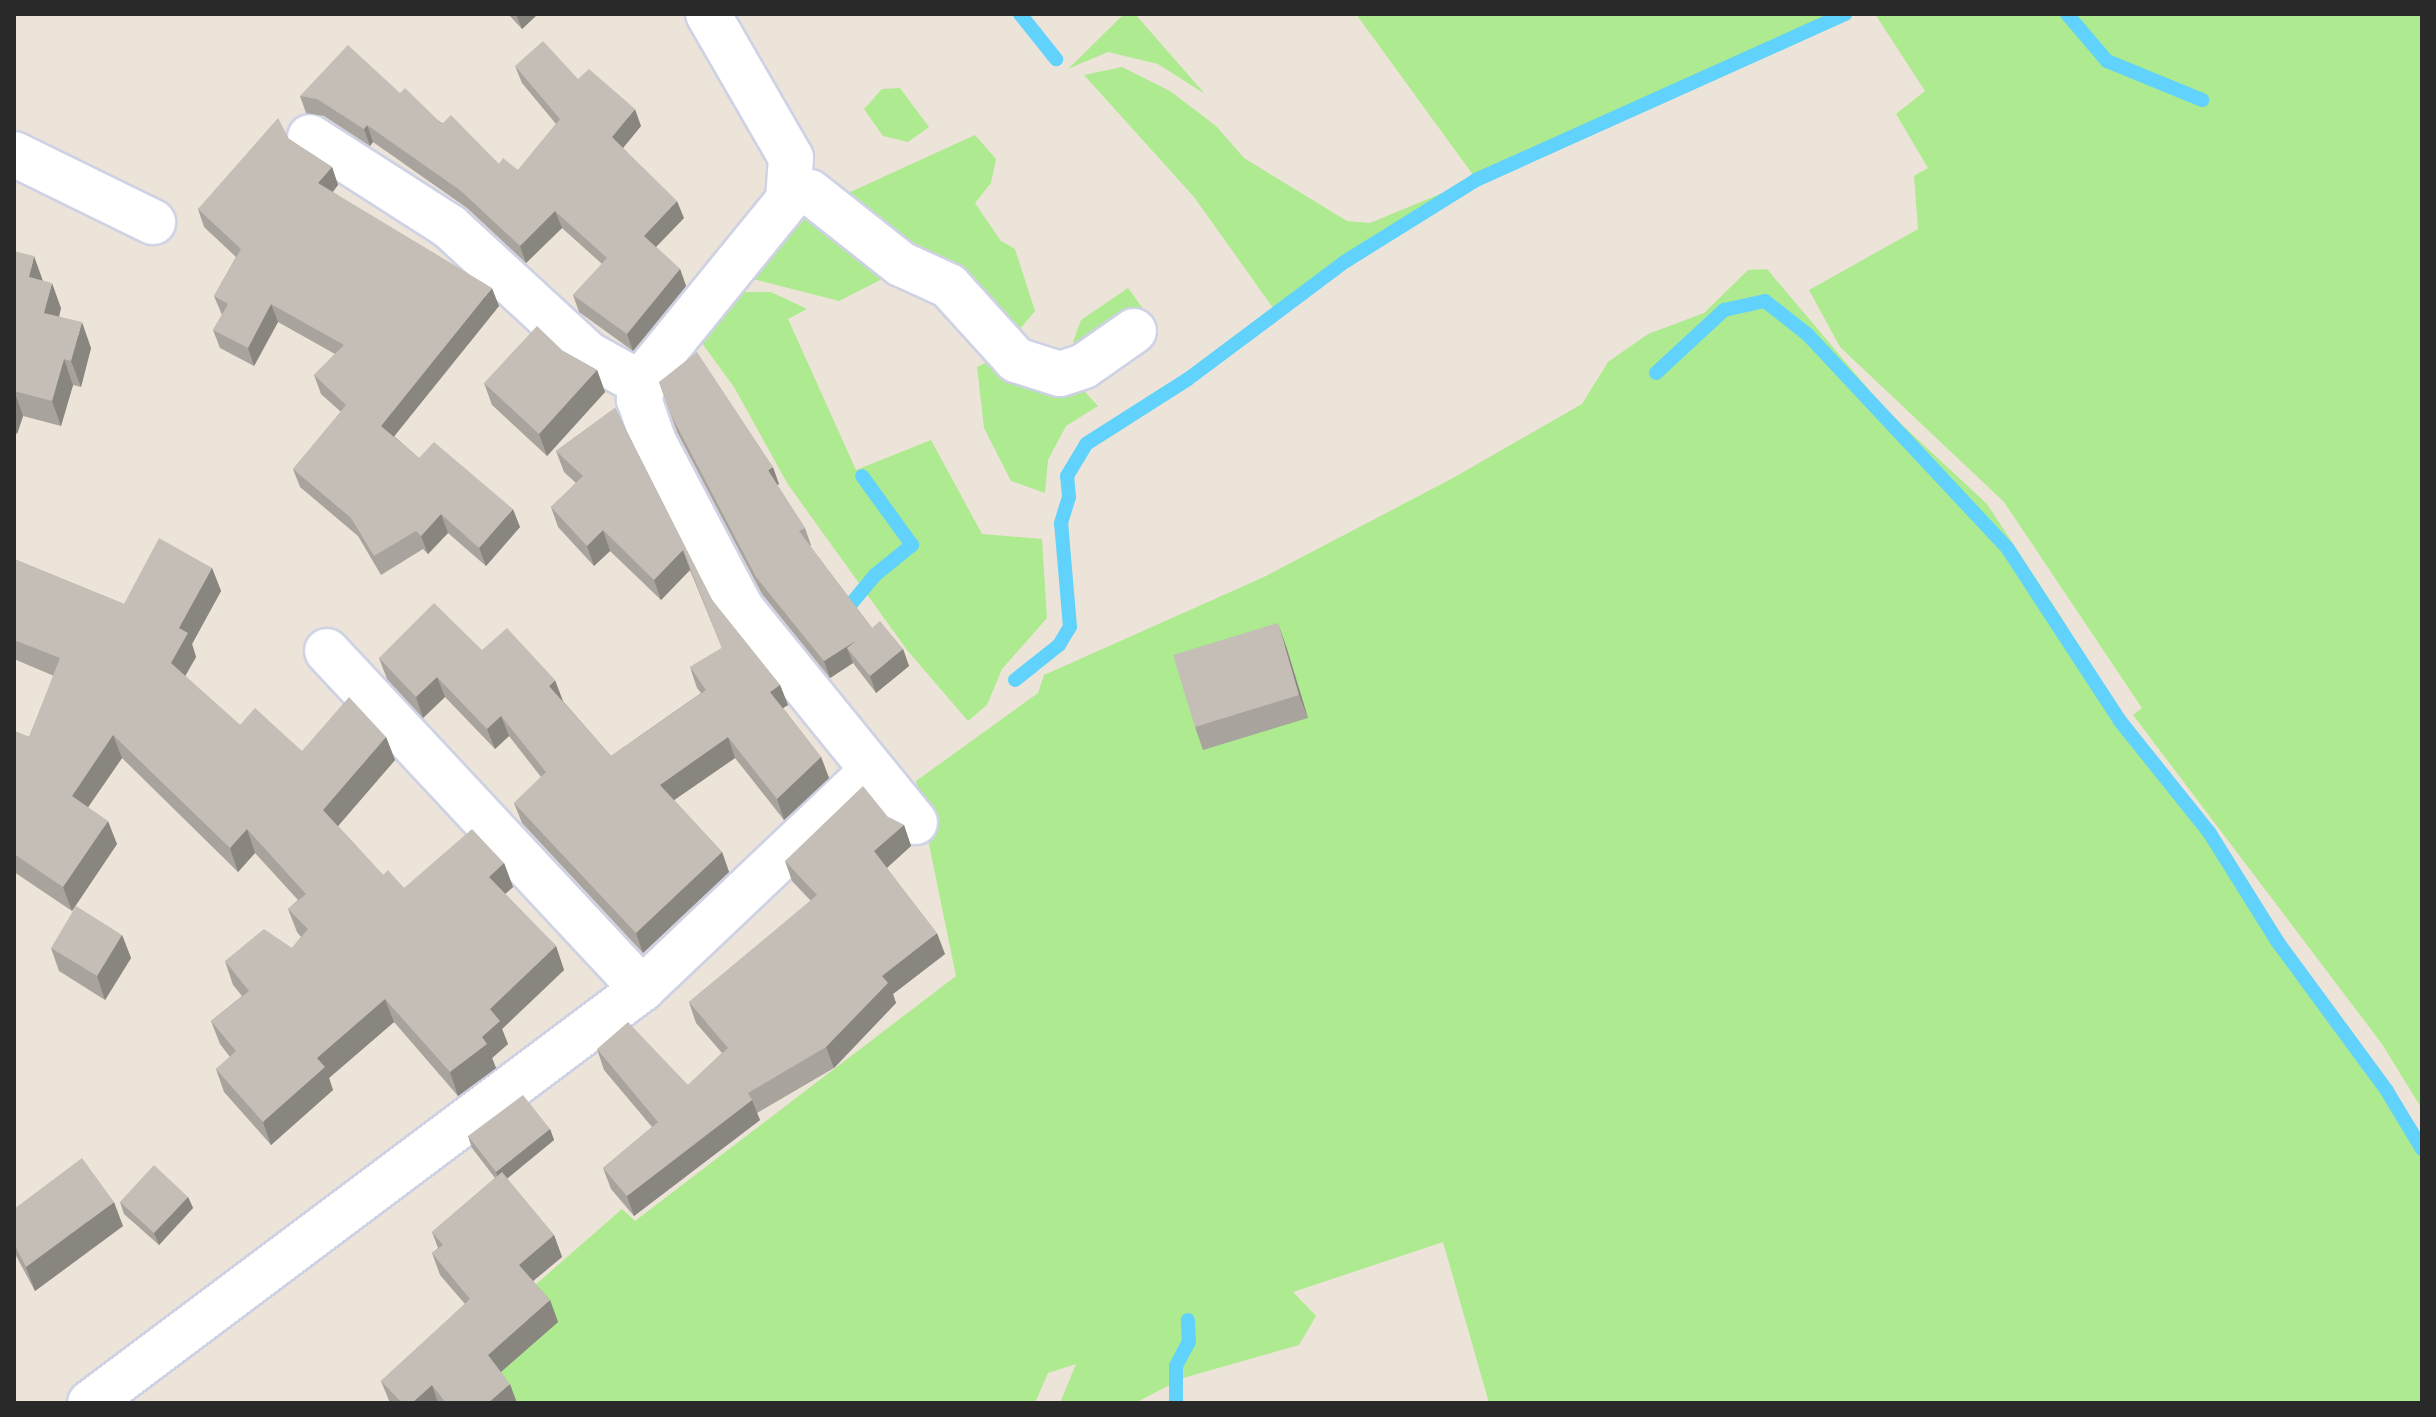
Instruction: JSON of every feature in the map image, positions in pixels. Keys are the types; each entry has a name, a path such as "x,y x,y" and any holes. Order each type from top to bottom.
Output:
{"street":[{"path":"708,14 791,158 788,200 649,371 639,399 654,442 741,608 870,773 915,822"},
{"path":"310,137 450,227 588,354 644,385"},
{"path":"14,154 153,222"},
{"path":"810,192 901,264 949,286 1016,360 1060,374 1084,366 1134,331"},
{"path":"327,651 642,989"},
{"path":"90,1403 642,989 870,773"}],"green space":[{"path":"1124,14 1135,14 1205,94 1158,64 1108,52 1068,69"},
{"path":"1356,14 1845,14 1476,180 1276,312 1194,197 1084,75 1122,67 1170,91 1216,126 1244,158 1347,221 1370,223 1476,179"},
{"path":"1875,14 2067,14 2073,20 2079,14 2422,14 2422,1109 2382,1044 2133,715 2142,708 2004,502 1840,347 1809,290 1918,229 1914,176 1928,168 1896,114 1925,91"},
{"path":"900,88 929,127 908,142 883,136 864,109 882,89"},
{"path":"975,135 996,159 991,183 975,203 1001,241 1015,249 1035,311 1019,330 990,322 835,199"},
{"path":"802,212 898,271 839,301 749,278"},
{"path":"1767,269 1885,409 1987,504 2063,620 2118,717 2209,832 2277,941 2422,1141 2422,1403 1489,1403 1443,1242 1293,1292 1316,1316 1299,1345 1183,1378 1135,1403 1060,1403 1076,1364 1048,1373 1035,1403 463,1403 534,1286 622,1209 635,1221 956,976 916,781 1038,693 1044,675 1264,577 1453,478 1582,404 1608,362 1648,334 1704,313 1748,270"},
{"path":"1128,288 1144,310 1087,353 1073,342 1081,320"},
{"path":"738,292 771,292 807,309 788,319 856,470 931,440 982,534 1042,539 1047,618 1002,669 987,705 968,721 907,650 787,483 734,387 693,331"},
{"path":"991,360 1075,381 1098,406 1066,426 1048,460 1045,493 1011,481 984,428 977,367"}],"building":[{"path":"543,41 578,79 589,69 635,109 612,137 677,201 644,236 680,269 627,334 573,295 607,258 555,211 520,246 461,191 367,125 364,129 317,99 300,96 348,45 400,93 405,88 442,124 451,115 499,164 503,158 518,170 560,119 515,66"},
{"path":"278,118 289,139 332,167 318,183 492,288 381,426 419,458 434,442 513,509 479,548 441,514 421,536 416,531 374,556 351,518 293,469 346,405 314,375 344,345 271,304 248,348 213,330 228,304 214,296 241,249 198,209"},
{"path":"14,251 34,256 29,277 52,283 44,313 82,322 71,361 64,359 52,401 14,391"},
{"path":"537,326 563,351 597,370 539,434 484,383"},
{"path":"697,352 773,467 768,470 805,528 799,531 872,628 880,621 903,649 870,676 847,648 857,640 824,661 756,577 671,415 659,382"},
{"path":"615,408 712,600 780,685 770,692 821,757 777,799 728,737 660,785 722,852 636,933 514,803 546,772 501,716 487,729 437,677 416,697 379,658 434,603 482,650 507,628 555,680 549,686 611,756 706,690 690,667 722,648 683,550 654,580 603,530 587,546 551,507 583,476 556,451"},
{"path":"159,538 212,568 179,628 188,633 171,663 240,725 255,708 302,751 349,697 386,737 323,810 383,875 388,870 404,888 472,829 504,863 489,877 556,946 490,1009 500,1021 482,1037 487,1044 450,1072 385,999 317,1058 325,1067 263,1122 216,1069 236,1051 211,1021 249,991 225,961 264,929 292,948 308,929 288,909 306,894 247,829 230,848 113,735 72,796 108,821 63,887 14,854 14,731 29,737 60,658 14,640 14,559 124,604"},
{"path":"1278,623 1299,695 1195,727 1173,655"},
{"path":"863,786 888,817 904,825 874,851 937,933 882,976 888,983 826,1047 748,1093 752,1100 627,1196 603,1168 658,1122 597,1049 628,1022 688,1085 728,1048 689,1002 817,895 785,861"},
{"path":"76,906 122,935 97,976 51,948"},
{"path":"523,1095 550,1129 496,1172 468,1136"},
{"path":"82,1158 114,1202 26,1267 14,1244 14,1209"},
{"path":"154,1165 188,1197 154,1233 120,1202"},
{"path":"502,1172 554,1235 519,1265 550,1300 488,1355 510,1384 488,1403 446,1403 432,1385 412,1403 402,1403 381,1381 470,1299 432,1253 443,1245 432,1232"}],"waterway":[{"path":"1020,14 1056,59"},
{"path":"1015,680 1059,645 1070,627 1061,523 1069,497 1067,476 1086,444 1188,379 1346,261 1476,180 1845,14"},
{"path":"2067,14 2107,61 2202,100"},
{"path":"1656,373 1724,310 1765,301 1808,335 2008,549 2120,721 2209,832 2277,941 2387,1091 2422,1149"},
{"path":"841,616 875,575 912,545 862,476"},
{"path":"1176,1403 1176,1366 1189,1342 1188,1320"}]}
